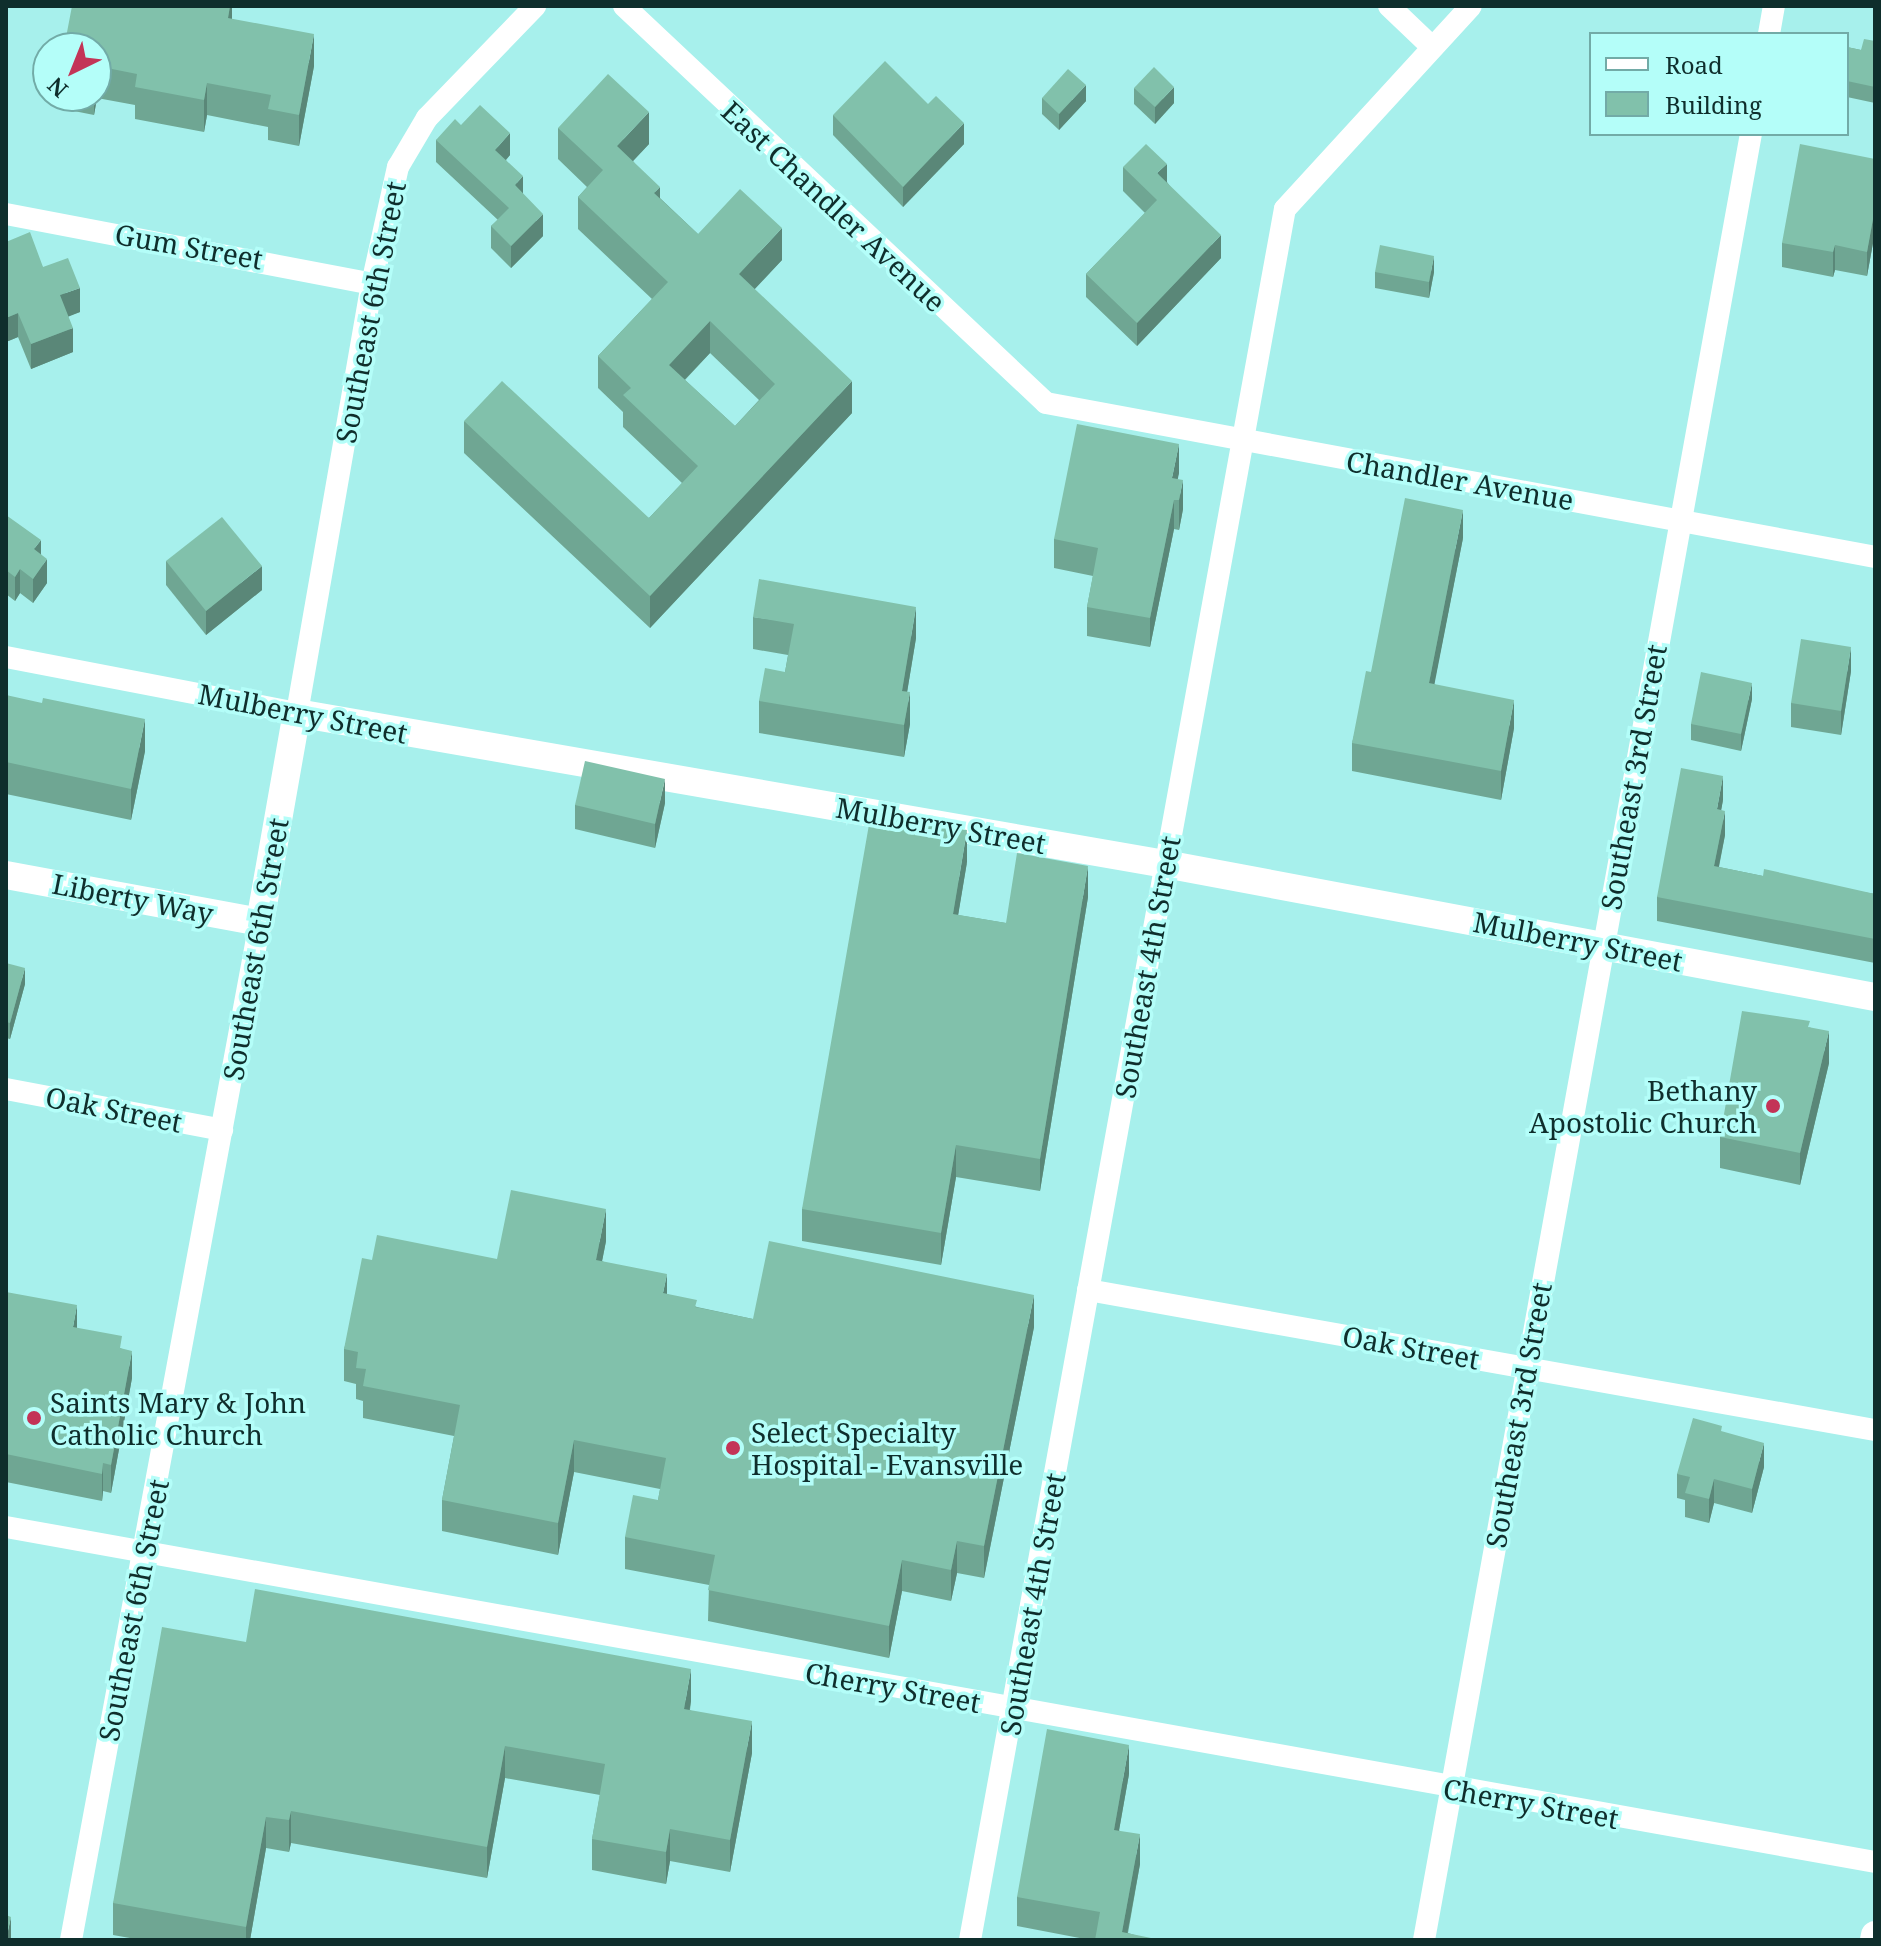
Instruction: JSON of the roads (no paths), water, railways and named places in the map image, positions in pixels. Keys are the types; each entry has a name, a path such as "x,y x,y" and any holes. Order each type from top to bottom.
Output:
{"street":[{"name":"Southeast 6th Street","path":"71,1940 146,1551 372,284 406,148 427,118 535,6"},
{"name":"East Chandler Avenue","path":"624,6 1046,403"},
{"path":"1389,6 1432,47"},
{"name":"Southeast 4th Street","path":"970,1940 1289,200 1471,6"},
{"path":"1769,32 1774,6"},
{"name":"Southeast 3rd Street","path":"1424,1940 1751,136"},
{"name":"Gum Street","path":"6,214 372,284"},
{"name":"Chandler Avenue","path":"1046,403 1875,557"},
{"name":"Mulberry Street","path":"6,657 297,713 1165,864 1875,997"},
{"name":"Liberty Way","path":"6,875 260,922"},
{"name":"Oak Street","path":"6,1089 222,1130"},
{"name":"Oak Street","path":"1088,1290 1875,1430"},
{"name":"Cherry Street","path":"6,1527 1450,1789 1875,1862"}],"place":[{"name":"Bethany Apostolic Church","path":"1773,1106"},
{"name":"Saints Mary & John Catholic Church","path":"34,1418"},
{"name":"Select Specialty Hospital - Evansville","path":"733,1448"}]}
